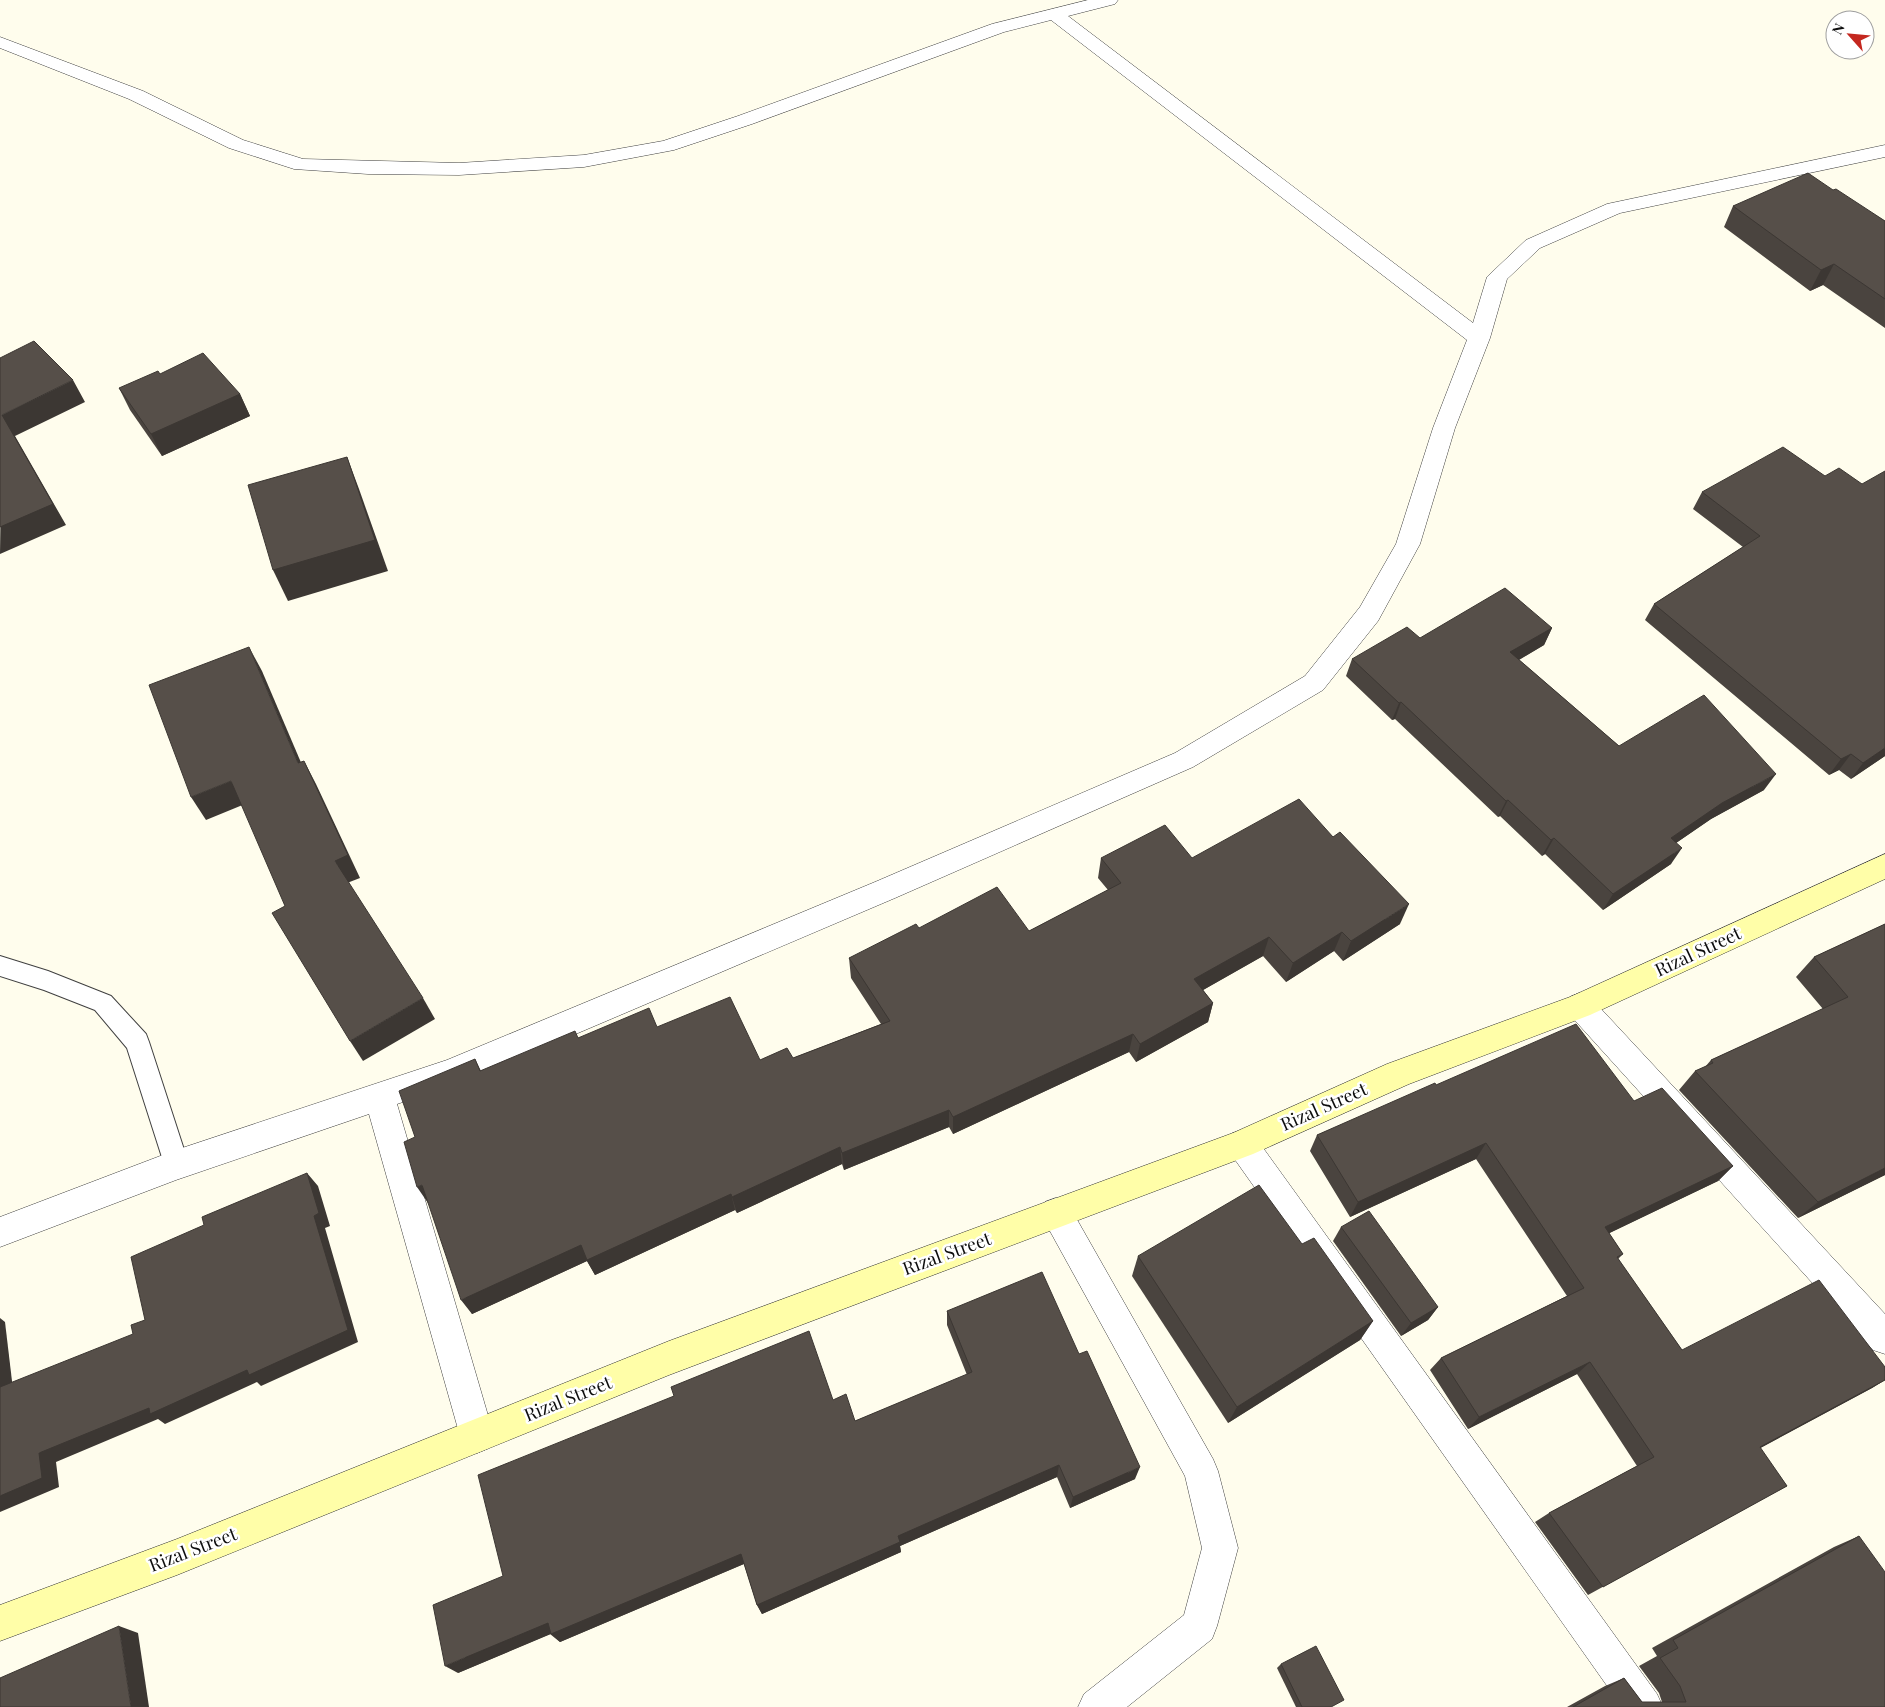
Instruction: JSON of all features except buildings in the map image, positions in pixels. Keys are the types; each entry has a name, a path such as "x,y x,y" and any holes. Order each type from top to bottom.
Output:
{"main road":[{"name":"Rizal Street","path":"0,1623 177,1557 669,1358 1242,1144 1398,1074 1580,1006 1885,866"}],"street":[{"path":"0,42 136,95 236,144 301,165 458,169 584,161 667,146 745,120 998,28 1056,15 1109,0"},
{"path":"1056,15 1479,338"},
{"path":"0,1232 176,1165 452,1072 821,918 1184,760 1314,683 1369,614 1408,544 1444,428 1479,338 1497,277 1533,244 1614,208 1885,151"},
{"path":"1580,1006 1885,1338"},
{"path":"379,1096 477,1436"},
{"path":"1242,1144 1644,1707"},
{"path":"1056,1213 1201,1471 1220,1548 1199,1626 1097,1707"}],"lane":[{"path":"0,966 48,981 103,1002 137,1042 176,1165"}]}
